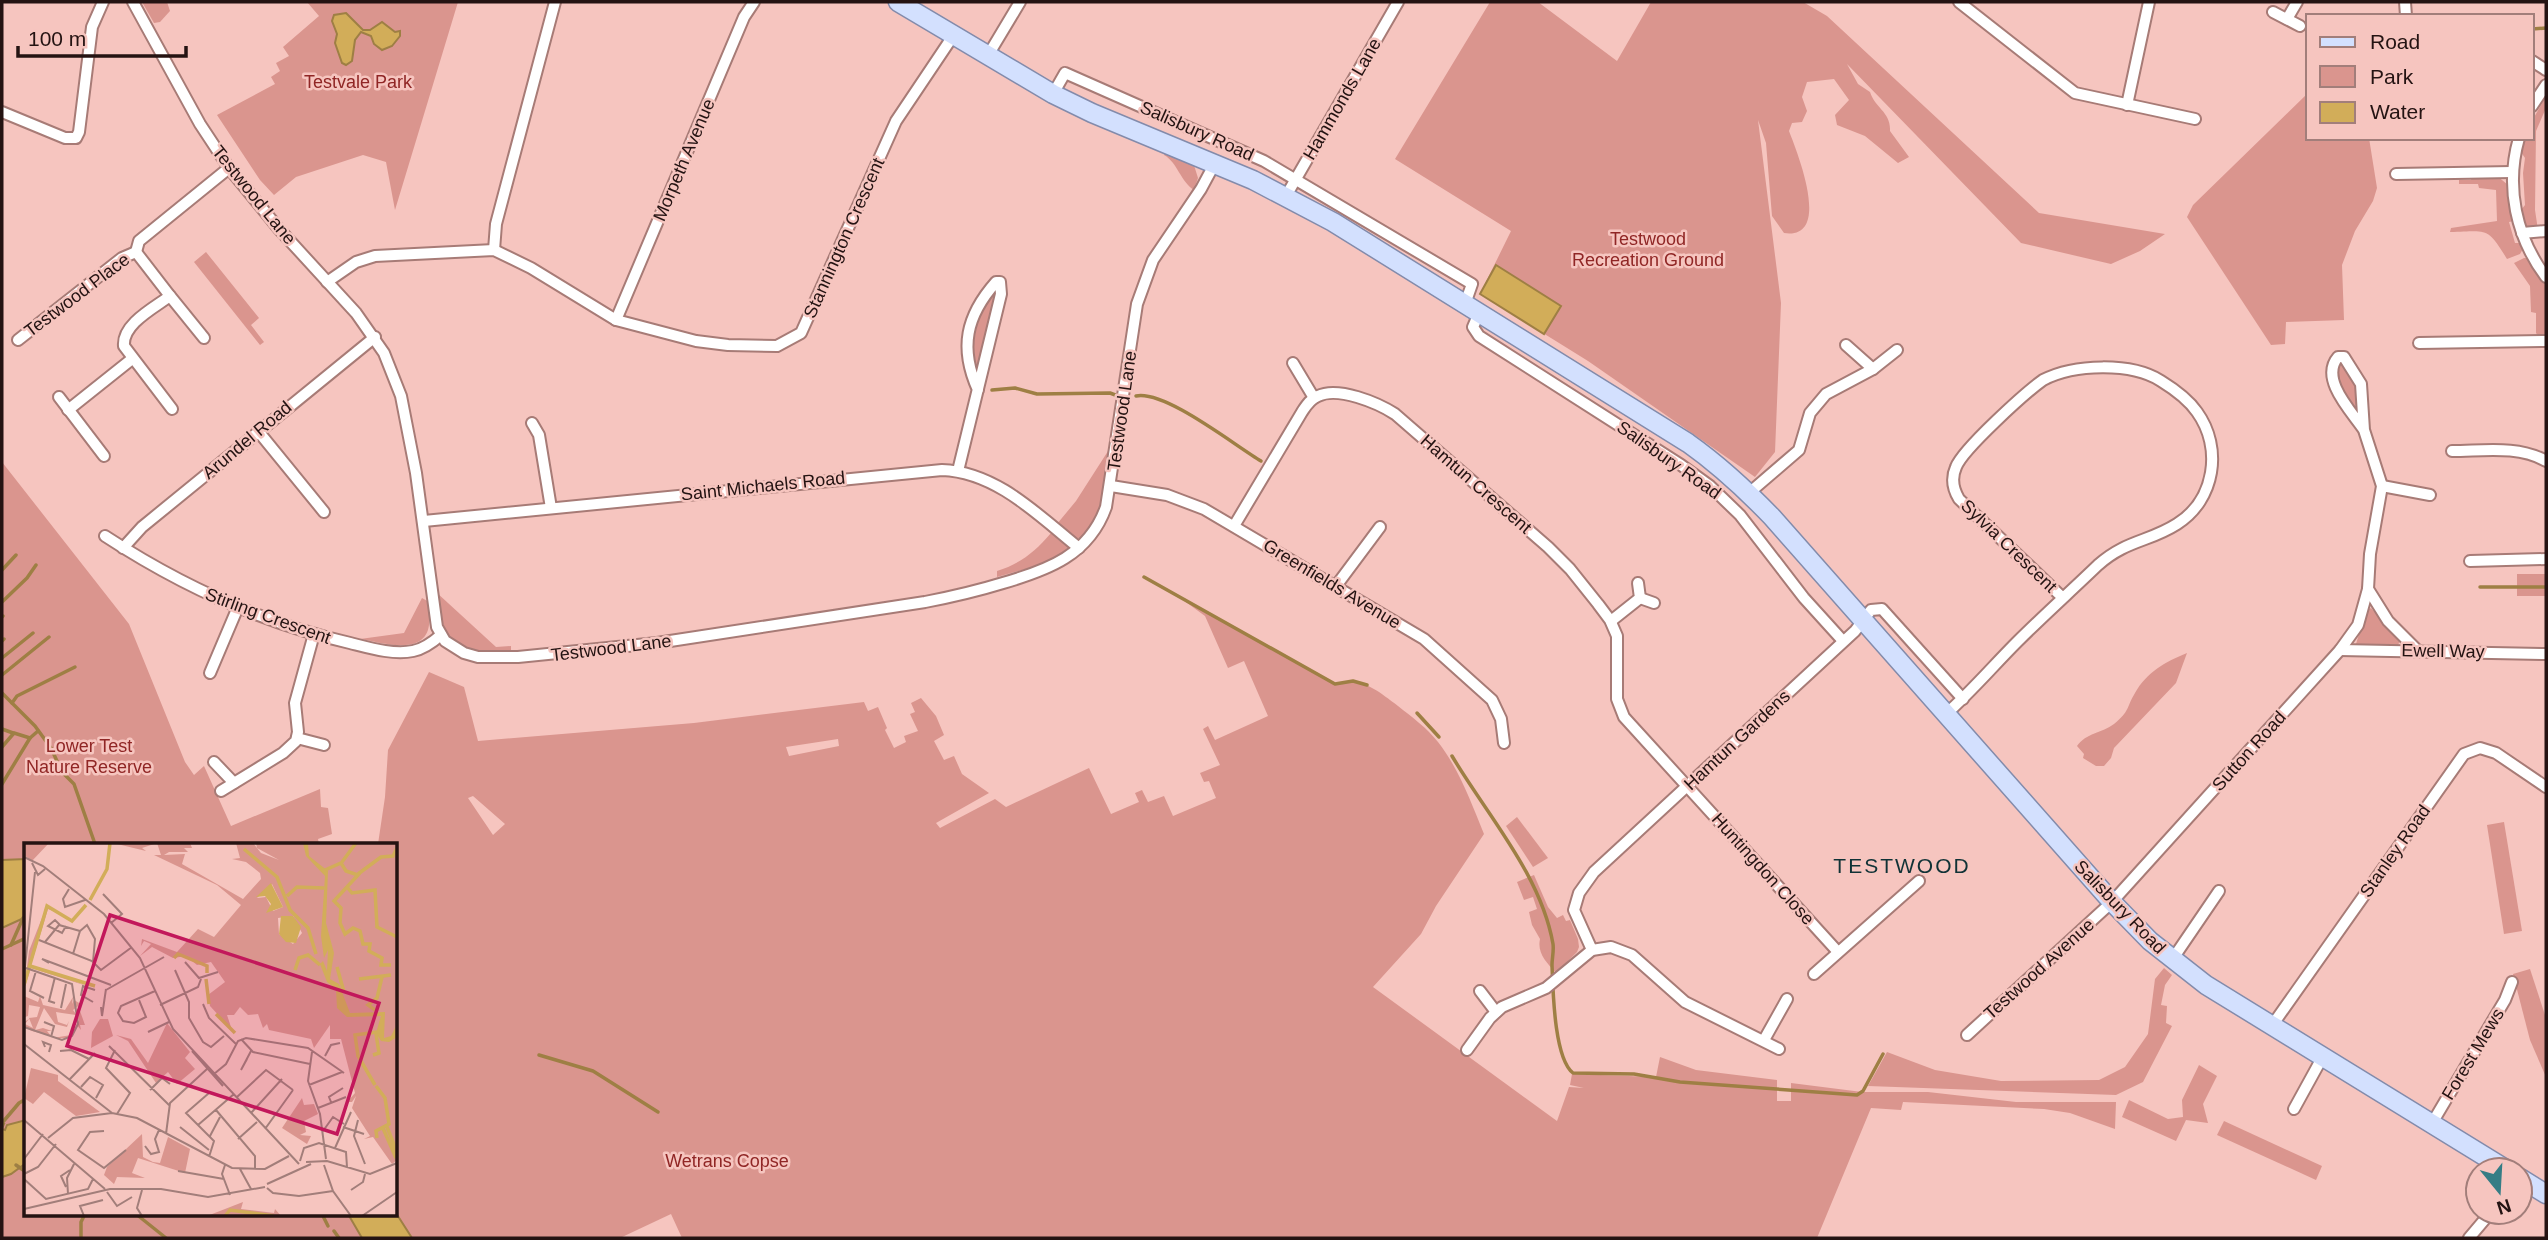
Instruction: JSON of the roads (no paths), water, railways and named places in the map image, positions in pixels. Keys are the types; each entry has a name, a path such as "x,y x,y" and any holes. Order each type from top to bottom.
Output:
{"main road":[{"name":"Salisbury Road","path":"898,2 1053,94 1286,196 1351,233 1688,443 1749,493 2112,902 2172,960 2271,1027 2483,1156"}],"street":[{"path":"2,112 65,138 76,138 79,132 92,27 103,2"},
{"name":"Testwood Lane","path":"132,2 196,118 229,168 375,337 391,368 401,396 424,521 435,615 441,635 456,650 472,656 554,655 652,644 944,599 1043,571 1066,559 1100,524 1106,507 1142,285 1153,260 1201,189 1215,163"},
{"path":"327,282 356,262 375,256 494,250 496,224 555,2"},
{"name":"Morpeth Avenue","path":"616,320 744,17 754,2"},
{"path":"987,57 1020,2"},
{"name":"Hammonds Lane","path":"1286,196 1398,2"},
{"path":"1959,2 2067,89 2084,96 2195,119"},
{"path":"2127,105 2149,2"},
{"path":"2287,19 2297,2"},
{"path":"2273,12 2300,26"},
{"name":"Stannington Crescent","path":"494,250 531,268 616,320 696,341 777,346 801,333 896,121 953,36"},
{"name":"Salisbury Road","path":"1053,94 1065,73 1264,161 1472,284 1473,327 1479,336 1681,465 1726,500 1753,530 1804,598 1843,641"},
{"path":"2534,103 2546,85"},
{"path":"2519,140 2512,172 2516,216 2531,254 2546,277"},
{"name":"Testwood Place","path":"18,340 122,258 136,252 136,244 140,240 229,168"},
{"path":"2396,174 2512,172"},
{"path":"2522,233 2546,231"},
{"path":"136,252 204,338"},
{"path":"958,471 978,390 1001,294 1000,282 996,282 990,289 972,315 967,341 969,370 978,390"},
{"path":"170,296 124,334 124,346 172,408"},
{"name":"Arundel Road","path":"123,548 135,533 375,337"},
{"path":"2419,342 2546,341"},
{"path":"1846,345 1873,369"},
{"path":"1749,493 1799,450 1810,413 1826,394 1873,369 1898,350"},
{"path":"2364,430 2336,391 2333,366 2338,357 2344,357 2361,384 2364,430 2382,486 2430,495"},
{"path":"68,410 132,359"},
{"path":"1234,526 1302,412 1314,398 1293,363"},
{"name":"Sylvia Crescent","path":"1946,714 2016,642 2115,551 2168,529 2188,516 2203,496 2213,463 2211,444 2199,415 2189,402 2169,387 2138,370 2077,370 2059,373 2043,380 1966,451 1955,469 1953,482 1959,499 2063,598"},
{"name":"Hamtun Crescent","path":"1314,398 1328,393 1352,396 1381,406 1401,418 1570,569 1611,621 1618,643 1617,691 1621,712 1687,786"},
{"path":"59,397 104,456"},
{"path":"532,423 539,435 551,508"},
{"path":"258,431 324,512"},
{"path":"2452,451 2513,450 2535,454 2546,461"},
{"name":"Saint Michaels Road","path":"424,521 912,471 958,471 1005,491 1079,548"},
{"name":"Greenfields Avenue","path":"1111,486 1178,498 1205,509 1424,639 1482,689 1498,710 1504,743"},
{"name":"Sutton Road","path":"2112,902 2340,650 2358,625 2368,589 2370,554 2382,486"},
{"path":"1336,586 1380,527"},
{"name":"Stirling Crescent","path":"105,536 186,584 238,607 314,634 376,650 402,653 419,650 441,635"},
{"path":"2470,561 2546,559"},
{"path":"1638,583 1640,598"},
{"path":"2368,589 2388,621 2417,650"},
{"path":"1611,621 1640,598"},
{"path":"1640,598 1654,603"},
{"path":"211,673 238,607"},
{"path":"1864,621 1871,610 1882,609 1963,699"},
{"name":"Hamtun Gardens","path":"1592,950 1575,915 1574,905 1585,883 1609,857 1864,621"},
{"path":"221,791 289,749 297,738 295,703 314,634"},
{"name":"Ewell Way","path":"2340,650 2546,654"},
{"path":"297,738 324,745"},
{"name":"Stanley Road","path":"2271,1027 2464,754 2480,748 2496,753 2546,787"},
{"path":"214,762 234,783"},
{"name":"Huntingdon Close","path":"1687,786 1838,952"},
{"path":"1814,974 1919,880"},
{"path":"2172,960 2219,891"},
{"name":"Testwood Avenue","path":"1966,1035 2112,902"},
{"path":"1467,1050 1496,1012 1507,1004 1546,988 1592,950 1611,947 1625,950 1685,1002 1779,1049"},
{"name":"Forest Mews","path":"2431,1125 2505,1000 2512,982"},
{"path":"1480,991 1496,1012"},
{"path":"1764,1040 1787,999"},
{"path":"2294,1108 2322,1058"}],"water":[{"path":"346,13 363,30 370,30 382,22 395,32 400,31 400,36 392,46 382,50 374,44 371,36 361,32 355,40 352,61 346,65 342,63 335,43 337,34 332,21 334,15"},
{"path":"1496,265 1561,306 1544,334 1480,294"},
{"path":"24,859 24,918 2,928 2,860"},
{"path":"24,1121 24,1164 2,1177 2,1129"},
{"path":"397,1215 412,1238 362,1238 349,1216"}],"waterway":[{"path":"2534,29 2546,28"},
{"path":"992,390 1015,388 1037,394 1110,393 1118,396"},
{"path":"1136,396 1149,396 1164,401 1199,420 1261,461"},
{"path":"2,570 16,555"},
{"path":"2,602 27,578 36,565"},
{"path":"1144,577 1335,684 1353,681 1367,685"},
{"path":"2480,587 2546,587"},
{"path":"2,658 33,633"},
{"path":"2,675 49,637"},
{"path":"12,703 17,696 75,667"},
{"path":"2,693 35,726 51,748 62,772 74,784 95,843"},
{"path":"1417,713 1439,737"},
{"path":"2,729 13,733"},
{"path":"2,784 30,738 38,731"},
{"path":"2,747 14,733 30,738"},
{"path":"1452,756 1525,870 1547,919 1553,944 1553,990 1558,1039 1567,1065 1573,1073 1634,1074 1680,1082 1857,1095 1863,1091 1883,1054"},
{"path":"11,945 23,918"},
{"path":"2,949 24,939"},
{"path":"539,1055 593,1071 658,1112"},
{"path":"2,1123 24,1100"},
{"path":"16,1165 24,1171"},
{"path":"81,1238 81,1222 84,1216"},
{"path":"138,1216 166,1238"},
{"path":"323,1216 328,1226"},
{"path":"334,1231 339,1238"}],"district":[{"name":"TESTWOOD","path":"1902,865"}],"park label":[{"name":"Testvale Park","path":"358,82"},
{"name":"Testwood Recreation Ground","path":"1648,249"},
{"name":"Lower Test Nature Reserve","path":"89,756"},
{"name":"Wetrans Copse","path":"727,1161"}]}
